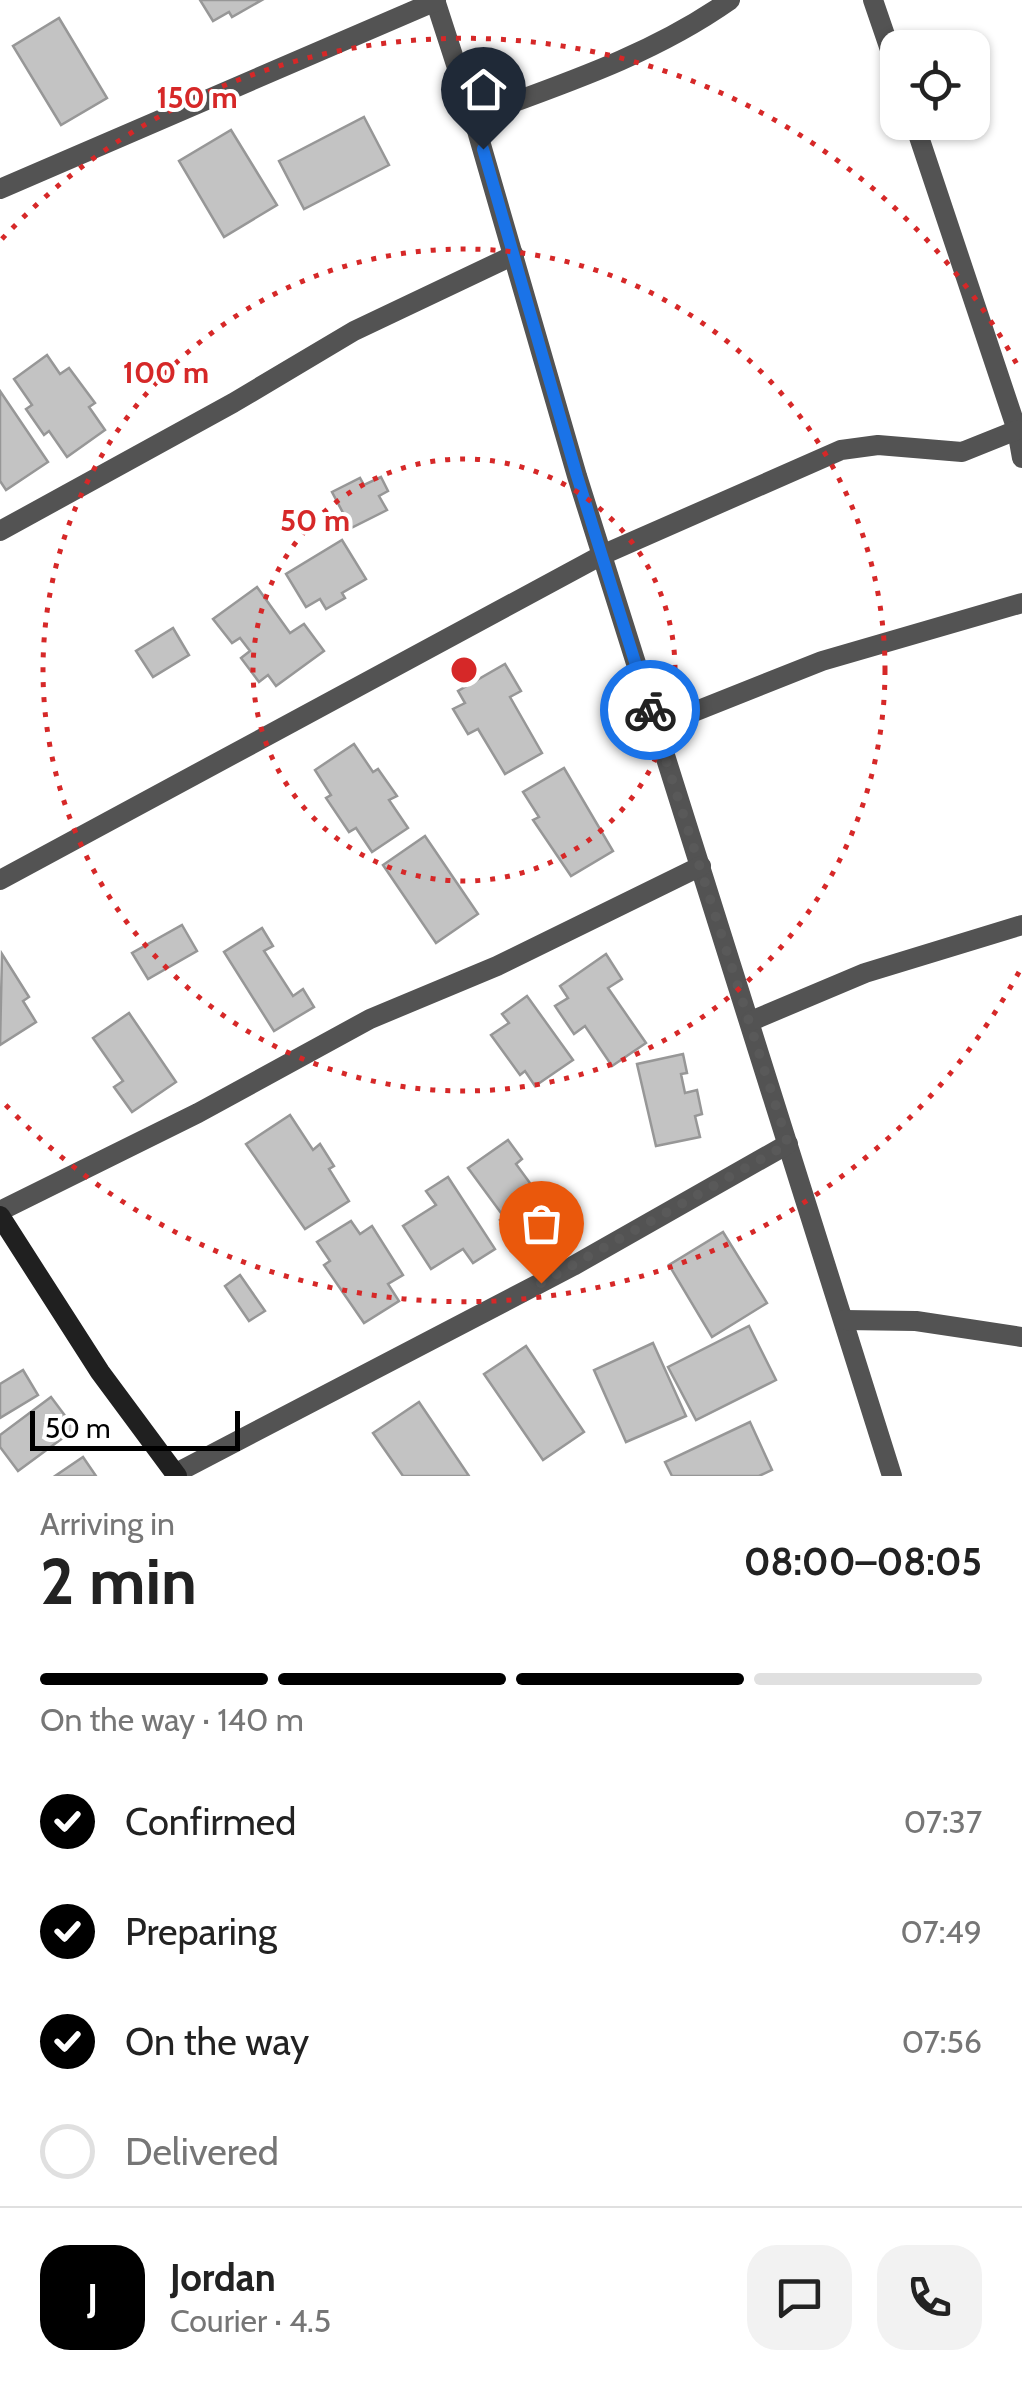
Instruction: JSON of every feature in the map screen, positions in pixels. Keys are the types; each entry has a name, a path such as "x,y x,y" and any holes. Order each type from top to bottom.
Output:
{"main road":[{"path":"0,1214 100,1372 176,1475"}],"street":[{"path":"0,189 435,0 474,117 602,555 892,1476"},
{"path":"474,117 642,52 730,0"},
{"path":"873,0 883,30"},
{"path":"920,140 1017,430 1022,458"},
{"path":"0,531 233,403 354,331 514,255"},
{"path":"0,880 602,555 841,450 878,445 962,452 1017,430"},
{"path":"656,727 822,662 1022,603"},
{"path":"0,1214 370,1019 497,966 700,866"},
{"path":"751,1020 865,973 1022,925"},
{"path":"176,1475 573,1266 788,1144"},
{"path":"844,1320 916,1322 1022,1337"}],"building":[{"path":"200,0 262,0 232,17 229,12 213,21"},
{"path":"59,18 107,98 61,125 13,46"},
{"path":"364,117 389,165 304,209 279,161"},
{"path":"231,130 277,205 224,237 179,161"},
{"path":"47,355 60,374 69,368 95,403 89,407 105,430 67,457 49,431 44,435 26,409 32,405 14,379"},
{"path":"0,391 48,462 6,490 0,481"},
{"path":"381,477 388,491 379,496 387,510 351,528 332,492 360,478 364,485"},
{"path":"342,540 366,579 342,593 345,598 326,609 320,599 306,607 286,574"},
{"path":"257,587 290,633 304,624 324,651 276,686 268,675 259,682 241,658 250,651 240,638 232,643 213,619"},
{"path":"173,628 189,655 153,677 136,651"},
{"path":"505,664 521,691 510,697 542,753 505,774 478,729 468,734 453,709 465,703 458,691"},
{"path":"354,744 373,772 378,769 397,796 389,800 408,828 372,852 356,828 349,832 326,798 331,795 315,770"},
{"path":"564,768 613,851 571,876 533,820 539,817 523,792"},
{"path":"425,836 478,914 436,943 383,865"},
{"path":"182,925 197,951 148,979 132,953"},
{"path":"262,928 273,946 264,951 293,996 303,989 314,1007 274,1031 224,952"},
{"path":"2,954 29,997 23,1001 36,1022 0,1045"},
{"path":"606,954 622,979 608,988 646,1043 612,1066 585,1026 574,1034 555,1006 568,998 560,986"},
{"path":"527,996 573,1060 535,1086 525,1071 520,1075 491,1035 509,1023 502,1014"},
{"path":"129,1013 176,1082 132,1112 114,1087 123,1081 93,1038"},
{"path":"683,1054 687,1073 681,1074 685,1093 697,1090 702,1114 695,1116 700,1137 656,1146 637,1064"},
{"path":"290,1115 313,1150 320,1144 334,1166 329,1169 349,1201 305,1229 246,1144"},
{"path":"508,1140 522,1159 516,1164 543,1201 549,1197 561,1214 518,1245 500,1220 504,1217 468,1168"},
{"path":"448,1177 495,1249 473,1263 463,1249 431,1269 403,1226 436,1205 426,1191"},
{"path":"351,1221 360,1234 372,1226 403,1275 388,1284 399,1301 364,1323 324,1265 330,1261 317,1242"},
{"path":"723,1232 767,1303 712,1337 669,1265"},
{"path":"240,1275 265,1311 249,1321 225,1286"},
{"path":"749,1326 776,1380 696,1420 668,1367"},
{"path":"653,1343 686,1416 626,1442 594,1370"},
{"path":"526,1346 584,1432 543,1460 484,1374"},
{"path":"23,1370 38,1395 0,1418 0,1384"},
{"path":"51,1397 75,1429 18,1471 0,1447 0,1435"},
{"path":"419,1402 469,1476 403,1476 373,1433"},
{"path":"750,1422 772,1470 759,1476 672,1476 665,1462"},
{"path":"83,1457 96,1476 55,1476"}],"way so far":[{"path":"541,1283 788,1144 650,710"}],"route":[{"path":"483,149 577,476 650,710"}]}
